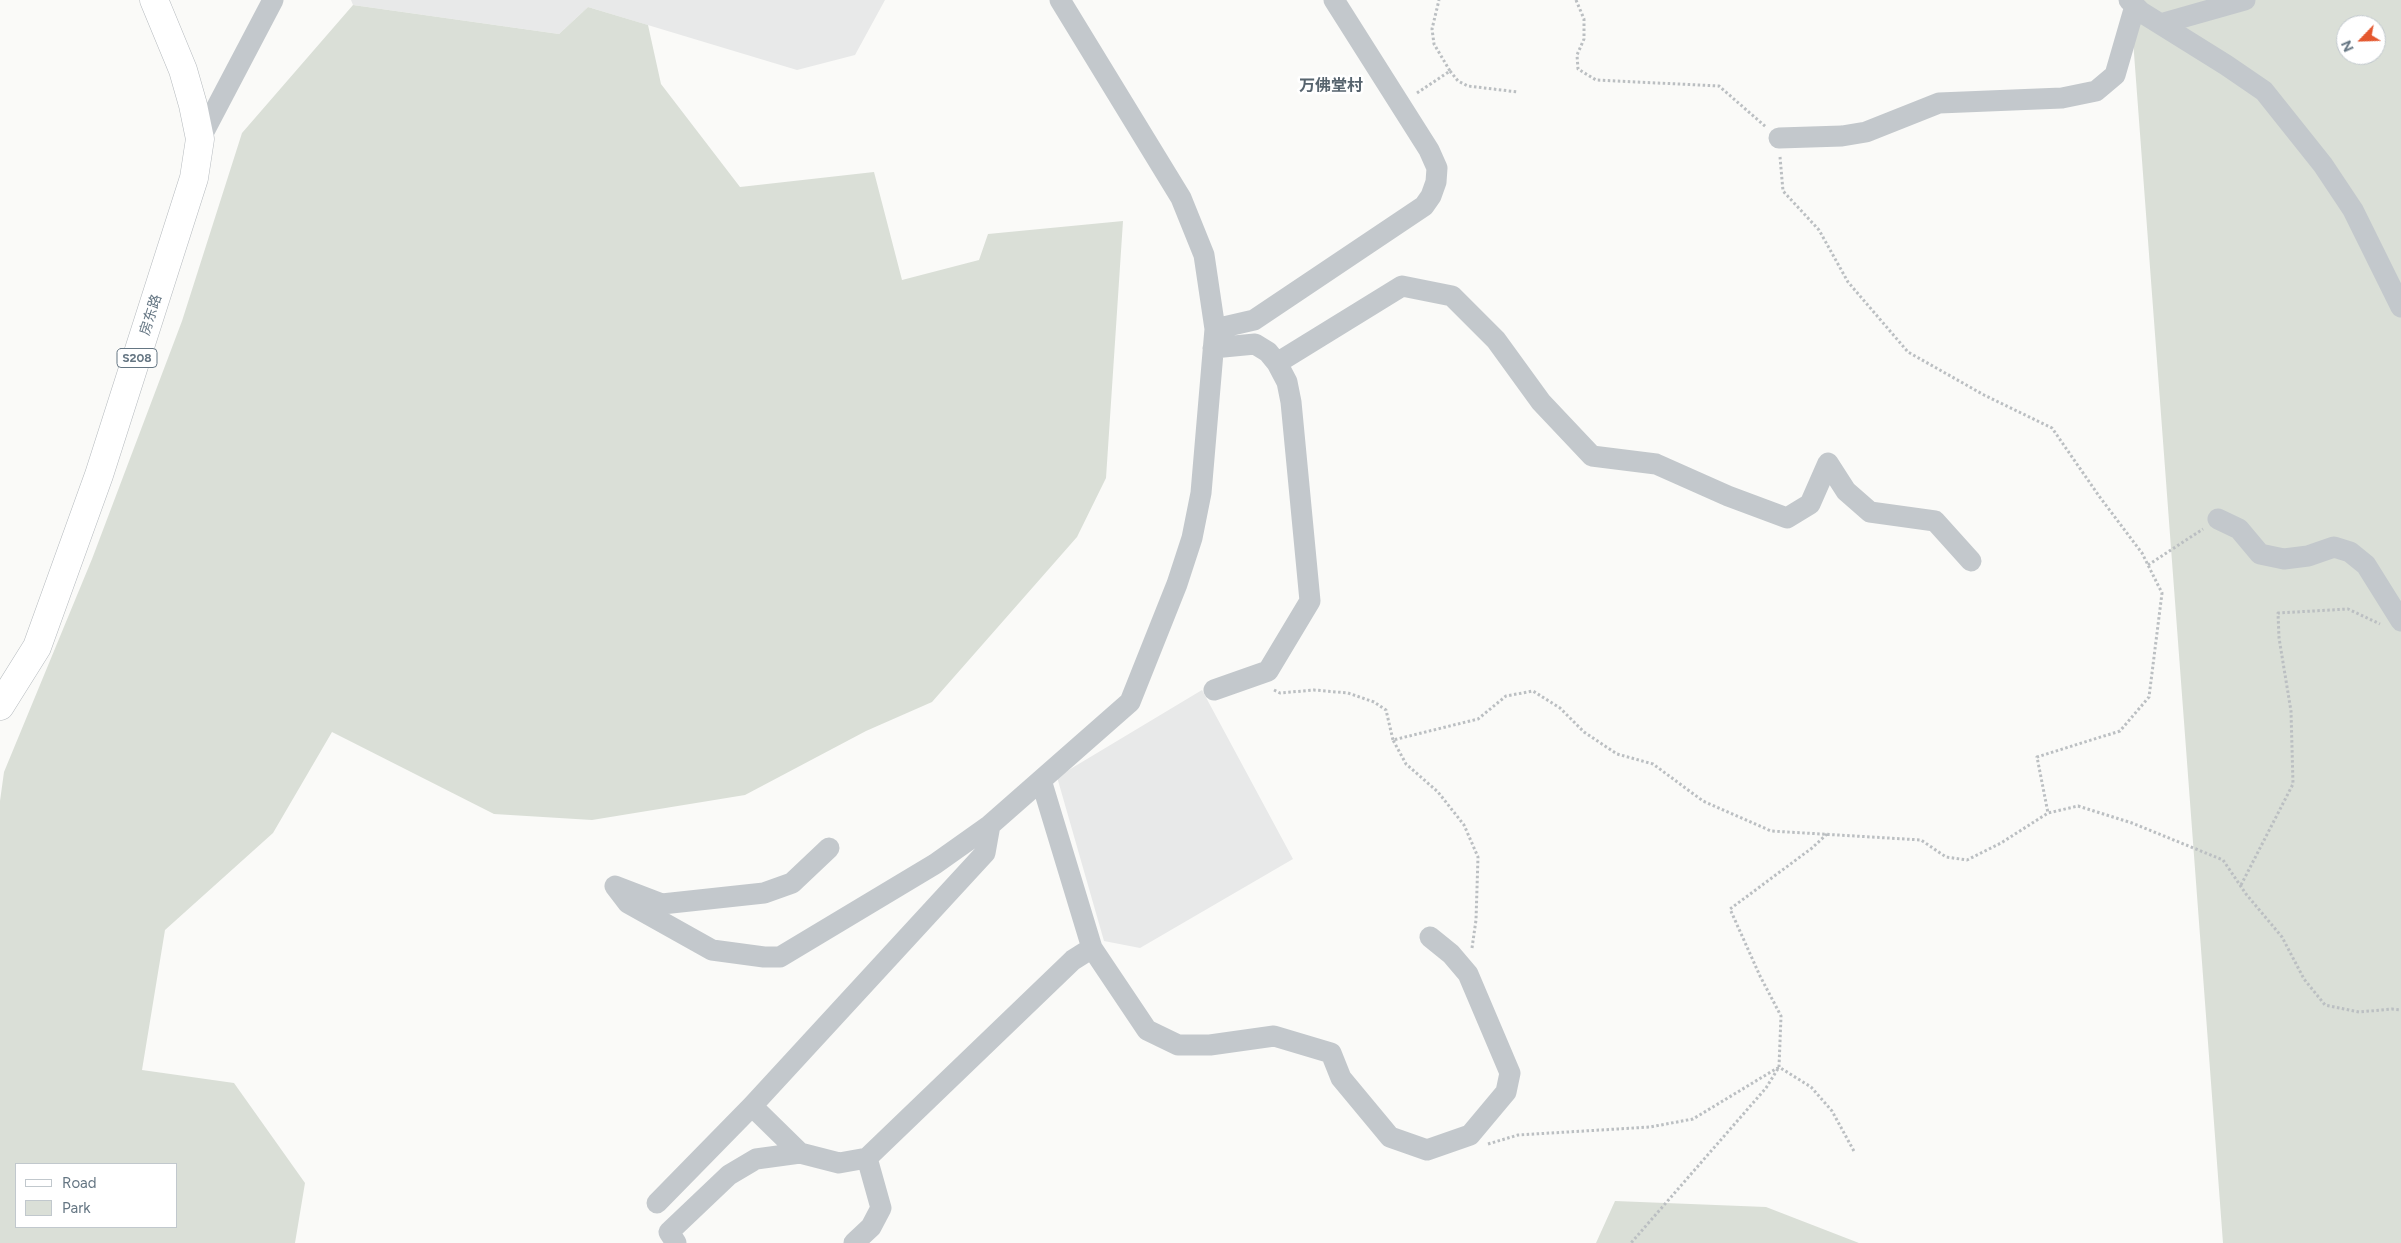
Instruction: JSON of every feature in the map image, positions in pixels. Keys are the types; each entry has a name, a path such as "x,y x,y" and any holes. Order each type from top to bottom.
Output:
{"main road":[{"name":"房东路","path":"0,706 37,647 99,475 188,203 200,139 183,70 154,0"}],"street":[{"path":"200,139 273,0"},
{"path":"1214,338 1254,320 1424,206 1431,196 1436,182 1437,168 1430,150 1334,0"},
{"path":"2160,24 2245,0"},
{"path":"829,848 792,883 764,893 662,904 615,886 628,903 712,950 764,957 780,957 935,864 990,825 1130,702 1178,584 1192,538 1201,493 1214,338 1204,255 1181,198 1068,3"},
{"path":"1779,138 1842,136 1866,132 1939,103 2062,98 2096,91 2115,75 2132,3 2160,24 2226,64 2264,91 2323,165 2353,210 2401,307"},
{"path":"1277,363 1402,286 1452,296 1496,340 1541,402 1592,456 1656,464 1728,496 1787,518 1810,504 1828,463 1846,491 1870,512 1935,521 1971,561"},
{"path":"1214,338 1255,344 1268,352 1277,363 1287,382 1291,402 1310,600 1268,671 1214,690"},
{"path":"2218,519 2239,528 2260,554 2284,559 2308,556 2334,547 2350,552 2366,565 2392,623"},
{"path":"1041,780 1092,948 1147,1030 1178,1046 1210,1045 1274,1036 1331,1053 1341,1078 1390,1137 1427,1150 1470,1135 1506,1092 1510,1073 1468,974 1451,954 1430,937"},
{"path":"657,1203 752,1106 985,853 990,825"},
{"path":"676,1243 669,1232 729,1175 756,1159 800,1153 839,1163 867,1158 1072,960 1092,948"},
{"path":"752,1106 800,1153"},
{"path":"854,1243 871,1227 881,1208 867,1158"}],"path":[{"path":"1439,0 1432,29 1434,44 1458,81 1468,86 1518,92"},
{"path":"1576,0 1584,19 1584,39 1578,55 1578,69 1596,80 1719,86 1779,138 1784,191 1818,230 1848,282 1908,352 1984,395 2052,428 2142,553 2162,592 2148,698 2120,731 2037,757 2048,813"},
{"path":"1401,104 1450,71"},
{"path":"2148,565 2218,519"},
{"path":"2240,885 2292,784 2291,711 2279,638 2278,613 2348,609 2392,623"},
{"path":"1268,671 1271,688 1280,693 1314,690 1348,693 1374,702 1386,710 1394,740 1406,764 1438,792 1464,825 1478,858 1476,920 1468,974"},
{"path":"1394,740 1478,718 1506,696 1533,691 1560,708 1584,732 1617,754 1653,764 1703,801 1771,831 1921,840 1946,857 1967,860 2000,843 2048,813 2078,806 2132,823 2223,860 2240,885 2282,937 2304,979 2325,1005 2359,1012 2401,1010"},
{"path":"1631,1243 1766,1088 1779,1067 1781,1016 1760,976 1730,909 1812,848 1828,833"},
{"path":"1470,1135 1484,1145 1518,1135 1650,1127 1693,1119 1779,1067"},
{"path":"1779,1067 1812,1087 1832,1111 1855,1153"}],"shaded area":[{"path":"351,0 885,0 855,55 797,70 588,7 559,34 353,5"},
{"path":"1202,690 1293,859 1140,948 1104,941 1057,777"}],"green space":[{"path":"2130,0 2401,0 2401,1243 2223,1243"},
{"path":"353,5 559,34 588,7 648,25 661,84 740,187 874,172 902,280 979,260 988,234 1123,221 1106,478 1077,537 932,702 866,731 745,795 592,820 494,814 332,732 273,833 165,930 142,1070 234,1083 305,1183 295,1243 0,1243 0,801 4,772 92,559 182,321 242,133"},
{"path":"1615,1201 1766,1207 1859,1243 1596,1243"}],"district":[{"name":"万佛堂村","path":"1331,86"}]}
